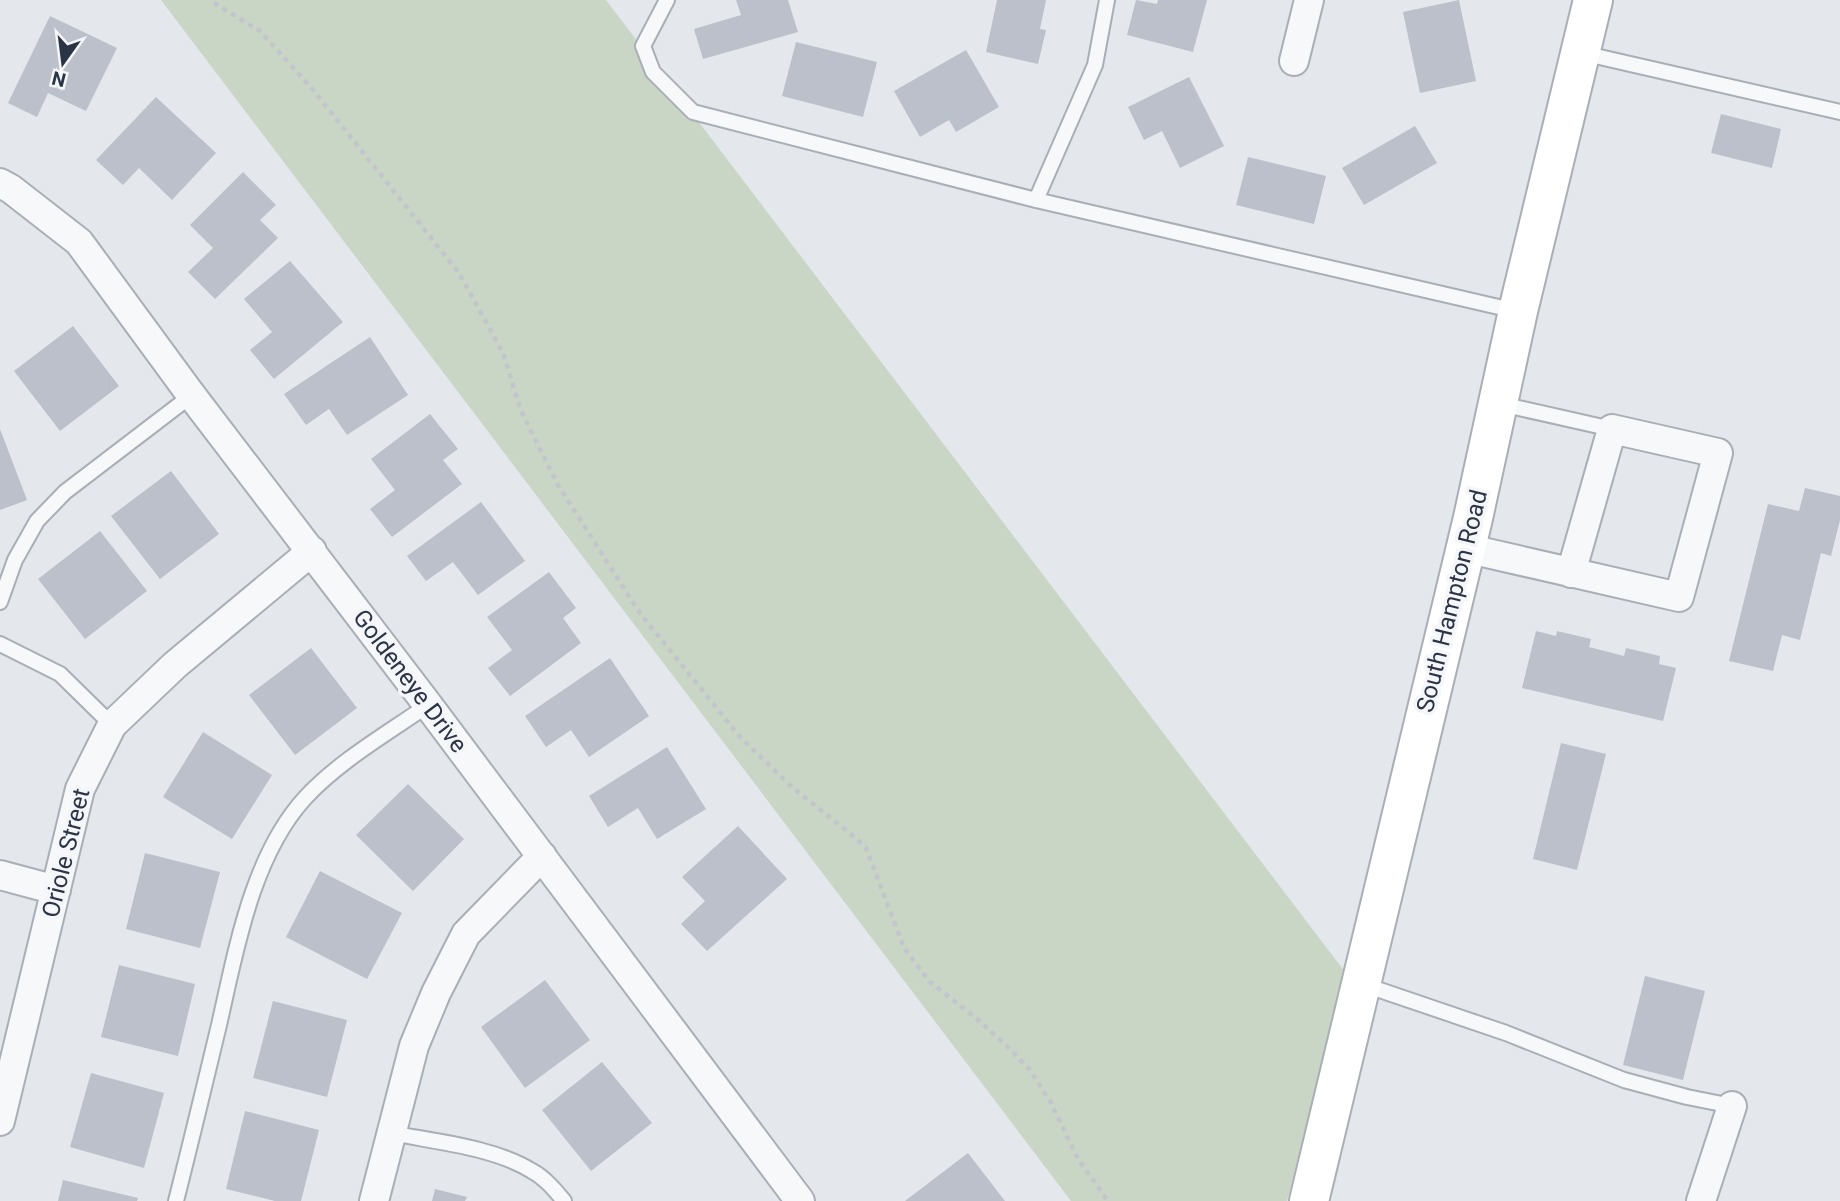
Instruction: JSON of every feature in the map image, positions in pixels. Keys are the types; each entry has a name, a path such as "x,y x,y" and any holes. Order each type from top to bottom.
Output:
{"main road":[{"name":"South Hampton Road","path":"1309,1201 1593,0"}],"street":[{"path":"1294,61 1309,0"},
{"name":"Goldeneye Drive","path":"4,192 79,242 800,1201"},
{"path":"1465,548 1571,573 1679,597 1718,453 1612,429 1571,573"},
{"name":"Oriole Street","path":"0,1121 4,1087 80,789 112,725 175,665 312,551"},
{"path":"374,1201 414,1045 436,993 466,934 542,856"},
{"path":"0,875 56,890"},
{"path":"1701,1201 1732,1106"}],"lane":[{"path":"667,0 643,46 653,72 693,112 1037,200 1518,311"},
{"path":"1037,200 1094,65 1107,0"},
{"path":"1580,53 1840,113"},
{"path":"0,602 15,560 37,521 65,492 192,395"},
{"path":"1497,403 1612,429"},
{"path":"0,644 60,674 112,725"},
{"path":"176,1201 235,957 266,856 284,825 306,797 344,764 428,705"},
{"path":"1360,983 1506,1033 1624,1080 1732,1106"},
{"path":"391,1133 478,1151 515,1162 535,1172 564,1201"}],"path":[{"path":"214,3 260,31 314,91 459,273 503,353 521,411 558,485 639,612 740,737 793,788 866,848 904,948 930,982 976,1018 1030,1070 1051,1103 1077,1159 1108,1201"}],"green space":[{"path":"161,0 606,0 1345,972 1287,1201 1071,1201"}],"building":[{"path":"736,0 788,0 798,32 703,59 694,29 741,15"},
{"path":"997,0 1046,0 1040,29 1046,30 1038,64 986,52"},
{"path":"1136,0 1157,4 1158,0 1207,0 1193,52 1127,35"},
{"path":"1459,0 1476,81 1420,93 1403,12"},
{"path":"50,16 117,48 86,111 48,93 37,117 8,103"},
{"path":"796,42 877,62 863,117 782,96"},
{"path":"966,50 999,107 956,132 949,120 920,137 894,91"},
{"path":"1189,77 1224,146 1180,168 1162,131 1144,140 1128,107"},
{"path":"156,97 216,153 172,200 139,168 123,185 96,160"},
{"path":"1721,114 1781,129 1772,168 1711,153"},
{"path":"1415,126 1437,163 1364,205 1342,168"},
{"path":"1248,157 1326,176 1314,224 1236,205"},
{"path":"243,172 276,205 260,220 278,238 215,299 188,272 213,248 190,225"},
{"path":"290,261 343,322 274,379 250,350 272,332 244,299"},
{"path":"73,326 119,386 60,431 14,371"},
{"path":"370,337 408,395 347,435 329,409 306,425 284,394"},
{"path":"430,414 458,449 443,460 462,484 392,537 370,509 395,490 371,459"},
{"path":"0,429 27,500 0,510"},
{"path":"171,471 219,534 160,579 111,516"},
{"path":"1805,488 1840,496 1840,520 1831,556 1821,553 1800,640 1782,635 1773,671 1729,661 1768,504 1799,511"},
{"path":"481,502 525,561 478,595 453,562 426,581 407,556"},
{"path":"100,531 147,591 85,639 38,579"},
{"path":"549,572 576,608 563,618 581,643 510,696 488,668 512,650 487,617"},
{"path":"1536,631 1556,636 1557,631 1591,639 1589,647 1624,656 1626,648 1660,656 1659,664 1676,668 1663,721 1522,688"},
{"path":"311,648 357,708 295,755 249,695"},
{"path":"610,658 649,716 589,757 571,730 546,747 525,716"},
{"path":"203,732 272,775 232,839 163,797"},
{"path":"1561,743 1606,754 1577,870 1533,859"},
{"path":"667,747 706,809 657,839 638,808 608,827 589,796"},
{"path":"408,784 464,839 413,891 356,835"},
{"path":"738,826 787,879 707,951 681,924 705,901 682,877"},
{"path":"145,853 220,872 200,948 126,929"},
{"path":"320,871 402,913 367,979 286,937"},
{"path":"119,965 195,984 178,1056 101,1037"},
{"path":"1645,976 1705,991 1683,1080 1623,1065"},
{"path":"545,980 590,1040 525,1088 481,1027"},
{"path":"273,1001 347,1020 327,1097 253,1078"},
{"path":"602,1062 652,1123 591,1171 542,1110"},
{"path":"91,1073 164,1093 144,1168 70,1147"},
{"path":"245,1111 319,1130 301,1201 275,1201 226,1189"},
{"path":"968,1153 1005,1201 905,1201"},
{"path":"63,1180 138,1198 137,1201 58,1201"},
{"path":"435,1189 467,1197 465,1201 432,1201"}]}
